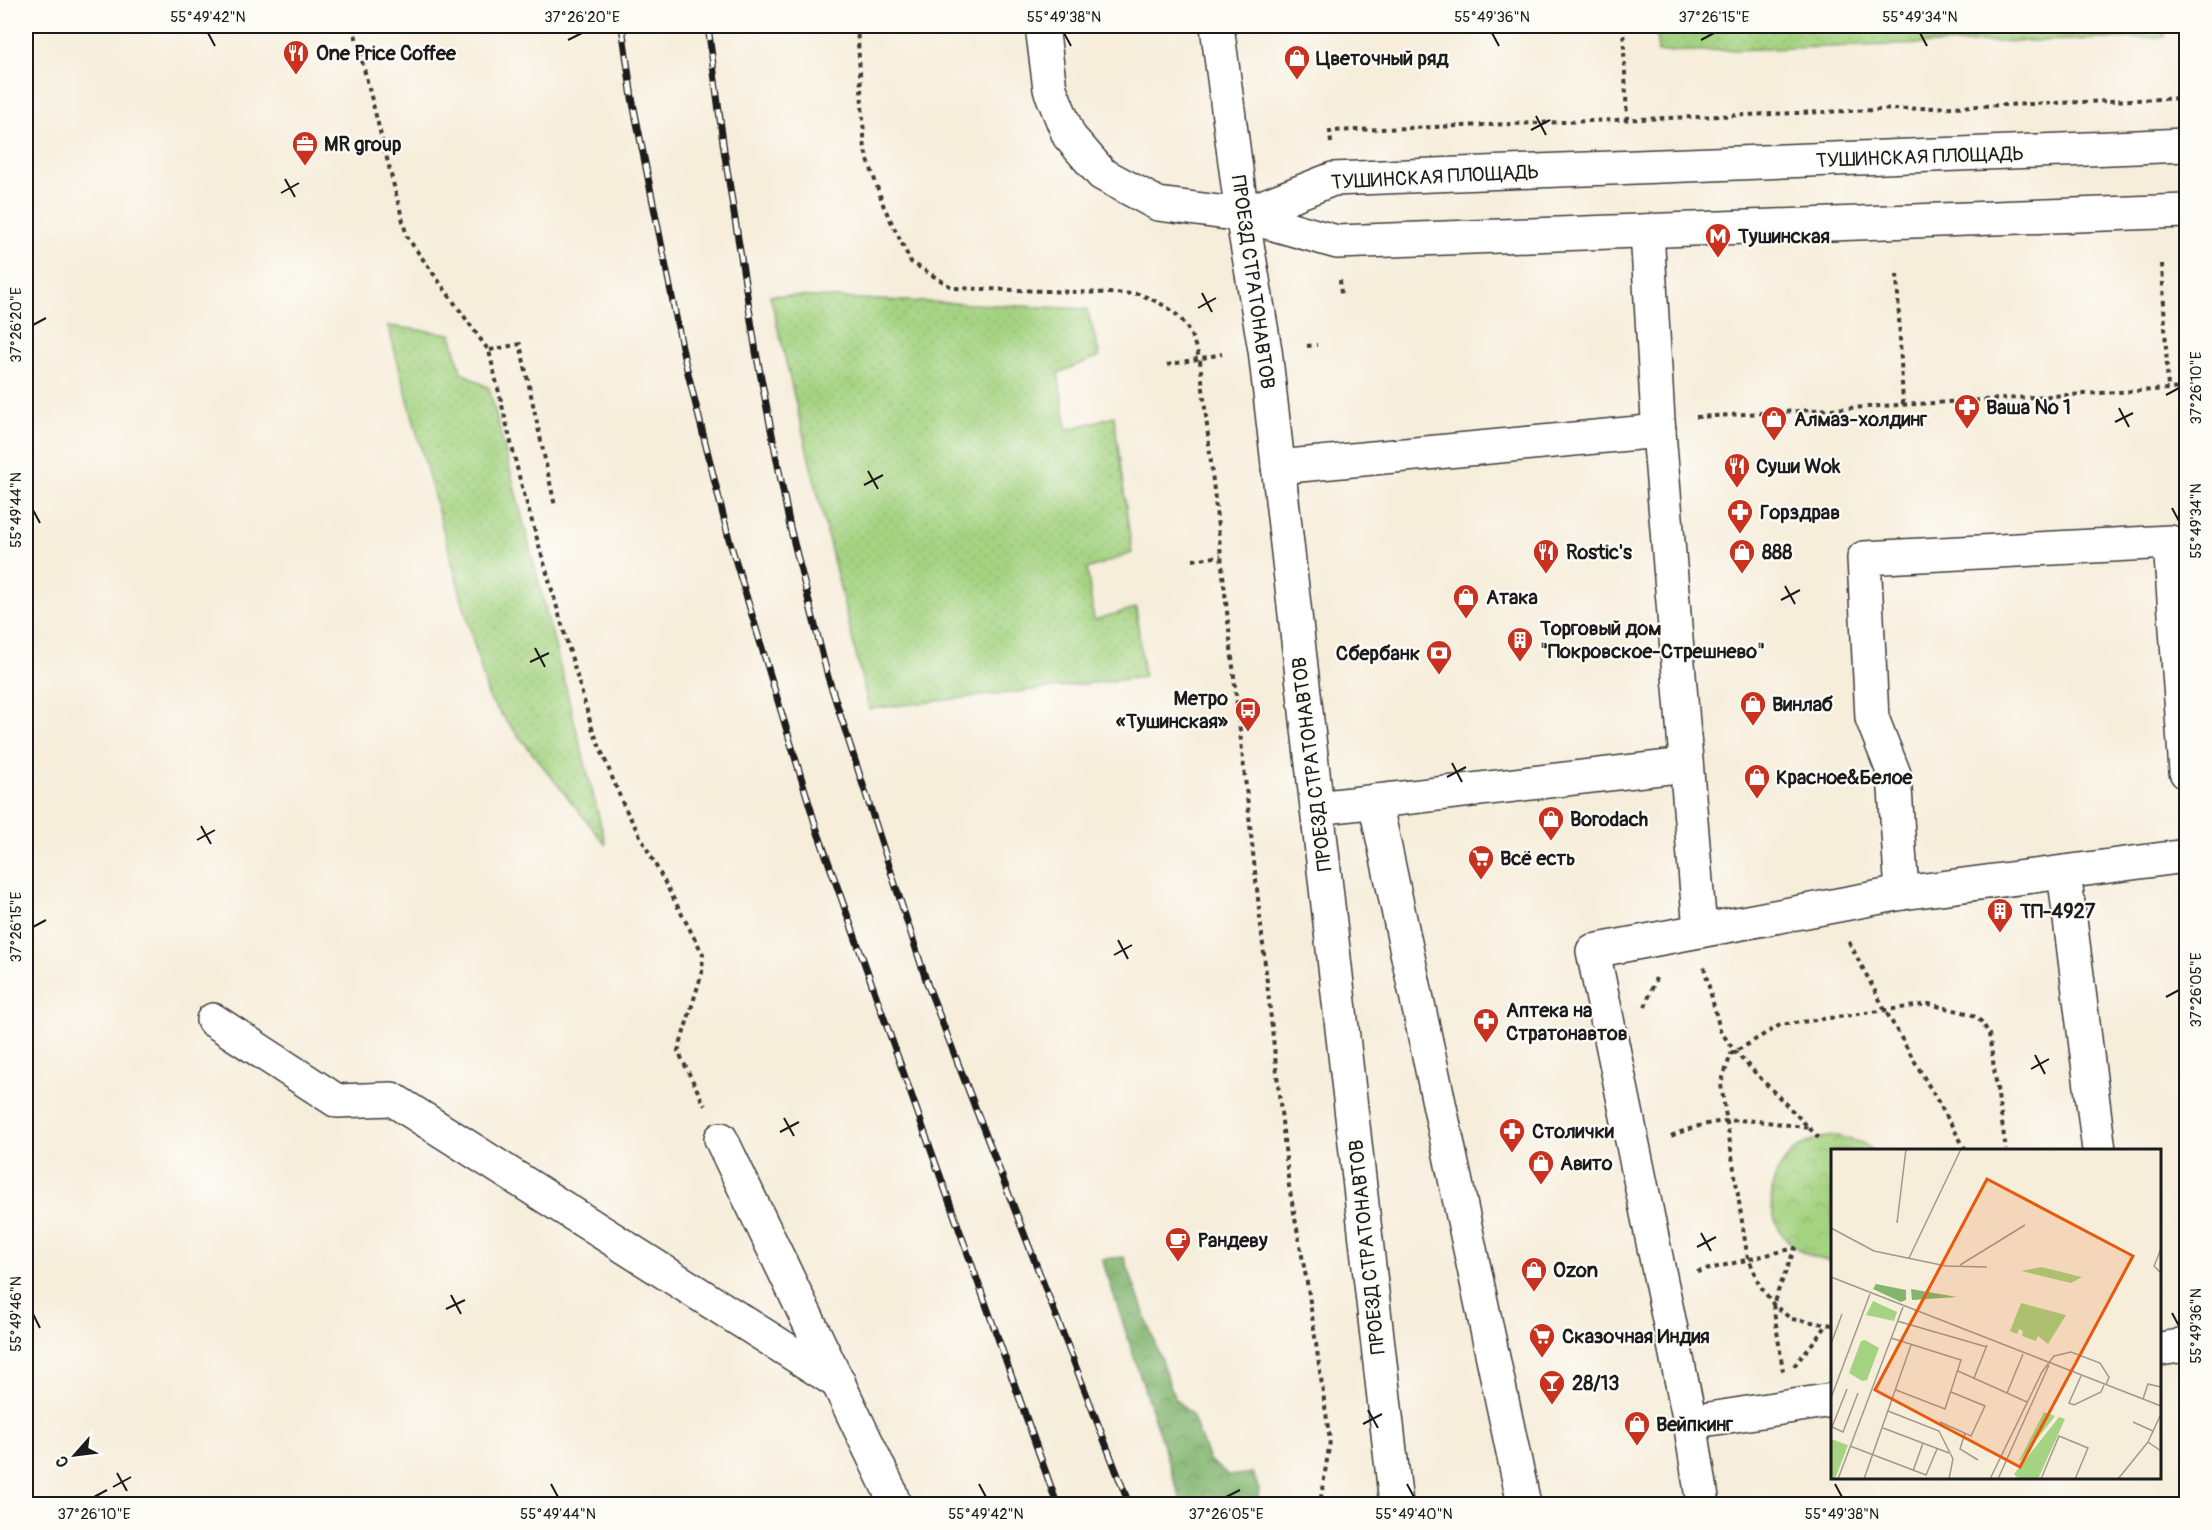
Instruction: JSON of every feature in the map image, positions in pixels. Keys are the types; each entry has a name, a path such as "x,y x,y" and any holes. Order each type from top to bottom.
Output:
{"street":[{"path":"1042,26 1050,89 1068,136 1102,174 1158,204 1242,215 1337,242 2187,211"},
{"name":"ПРОЕЗД СТРАТОНАВТОВ","path":"1217,26 1242,215 1265,350 1396,1504"},
{"name":"ТУШИНСКАЯ ПЛОЩАДЬ","path":"1242,215 1333,179 2187,145"},
{"path":"1647,231 1658,426 1686,765 1689,932"},
{"path":"1278,467 1658,426"},
{"path":"1902,893 1894,774 1872,718 1864,558 2170,542 2180,605 2187,772"},
{"path":"1317,808 1686,765"},
{"path":"1375,801 1524,1504"},
{"path":"1704,1504 1690,1422 1593,951 1902,893 2187,856"},
{"path":"2064,872 2099,1149"},
{"path":"213,1020 337,1101 392,1099 839,1383"},
{"path":"721,1139 889,1488 894,1504"},
{"path":"2161,1349 2187,1345"},
{"path":"1690,1422 1831,1400"}],"path":[{"path":"353,26 406,237 489,351 520,480 592,728 623,804 703,954 702,973 678,1051 721,1139"},
{"path":"857,26 866,151 884,207 911,262 953,288 1139,294 1167,305 1191,330 1200,361 1289,1186 1308,1288 1330,1441 1320,1504"},
{"path":"1623,26 1627,119"},
{"path":"1331,146 1330,131 2187,98"},
{"path":"2162,264 2168,389"},
{"path":"1897,274 1903,405"},
{"path":"1340,278 1341,295"},
{"path":"489,351 520,344 555,506"},
{"path":"1307,346 1317,345"},
{"path":"1167,365 1200,361 1222,354"},
{"path":"1658,426 1903,405 2187,388"},
{"path":"1193,560 1221,556"},
{"path":"1830,906 1885,1010 1965,1149"},
{"path":"1643,1012 1689,932"},
{"path":"1689,932 1720,1030 1735,1052 1819,1138"},
{"path":"1830,1325 1791,1319 1773,1304 1759,1284 1749,1260 1721,1084 1724,1068 1735,1052 1780,1025 1929,1005 1971,1014 1982,1022 1989,1034 2006,1149"},
{"path":"1634,1154 1707,1122 1726,1119 1744,1119 1810,1128"},
{"path":"1661,1281 1795,1248 1773,1304 1784,1378 1830,1325"}],"green space":[{"path":"1656,26 2136,26 2164,30 2164,37 1658,52"},
{"path":"770,295 1087,309 1100,356 1058,373 1067,430 1114,416 1132,553 1087,569 1094,620 1136,608 1144,677 869,709"},
{"path":"388,326 451,334 461,372 489,388 606,845 489,699"},
{"path":"1838,1136 1862,1143 1871,1149 1831,1149 1831,1261 1802,1252 1784,1236 1774,1216 1772,1194 1777,1173 1790,1155 1810,1142"},
{"path":"1124,1257 1175,1399 1192,1415 1209,1460 1228,1476 1253,1473 1259,1490 1257,1504 1182,1504 1102,1259"}],"railway":[{"path":"622,26 632,98 684,357 729,539 817,830 1057,1504"},
{"path":"708,26 724,150 756,352 790,527 828,677 928,986 1129,1504"}],"place":[{"name":"One Price Coffee","path":"296,76"},
{"name":"Цветочный ряд","path":"1297,81"},
{"name":"MR group","path":"305,167"},
{"name":"Тушинская","path":"1718,259"},
{"name":"Ваша № 1","path":"1967,430"},
{"name":"Алмаз-холдинг","path":"1774,442"},
{"name":"Суши Wok","path":"1737,489"},
{"name":"Горздрав","path":"1740,535"},
{"name":"Rostic's","path":"1546,575"},
{"name":"888","path":"1742,575"},
{"name":"Атака","path":"1466,620"},
{"name":"Торговый дом \"Покровское-Стрешнево\"","path":"1520,663"},
{"name":"Сбербанк","path":"1439,676"},
{"name":"Винлаб","path":"1753,727"},
{"name":"Метро «Тушинская»","path":"1248,733"},
{"name":"Красное&Белое","path":"1757,800"},
{"name":"Borodach","path":"1551,842"},
{"name":"Всё есть","path":"1481,881"},
{"name":"ТП-4927","path":"2000,934"},
{"name":"Аптека на Стратонавтов","path":"1486,1044"},
{"name":"Столички","path":"1512,1154"},
{"name":"Авито","path":"1541,1186"},
{"name":"Рандеву","path":"1178,1263"},
{"name":"Ozon","path":"1534,1293"},
{"name":"Сказочная Индия","path":"1542,1359"},
{"name":"28/13","path":"1552,1406"},
{"name":"Вейпкинг","path":"1637,1447"}]}
